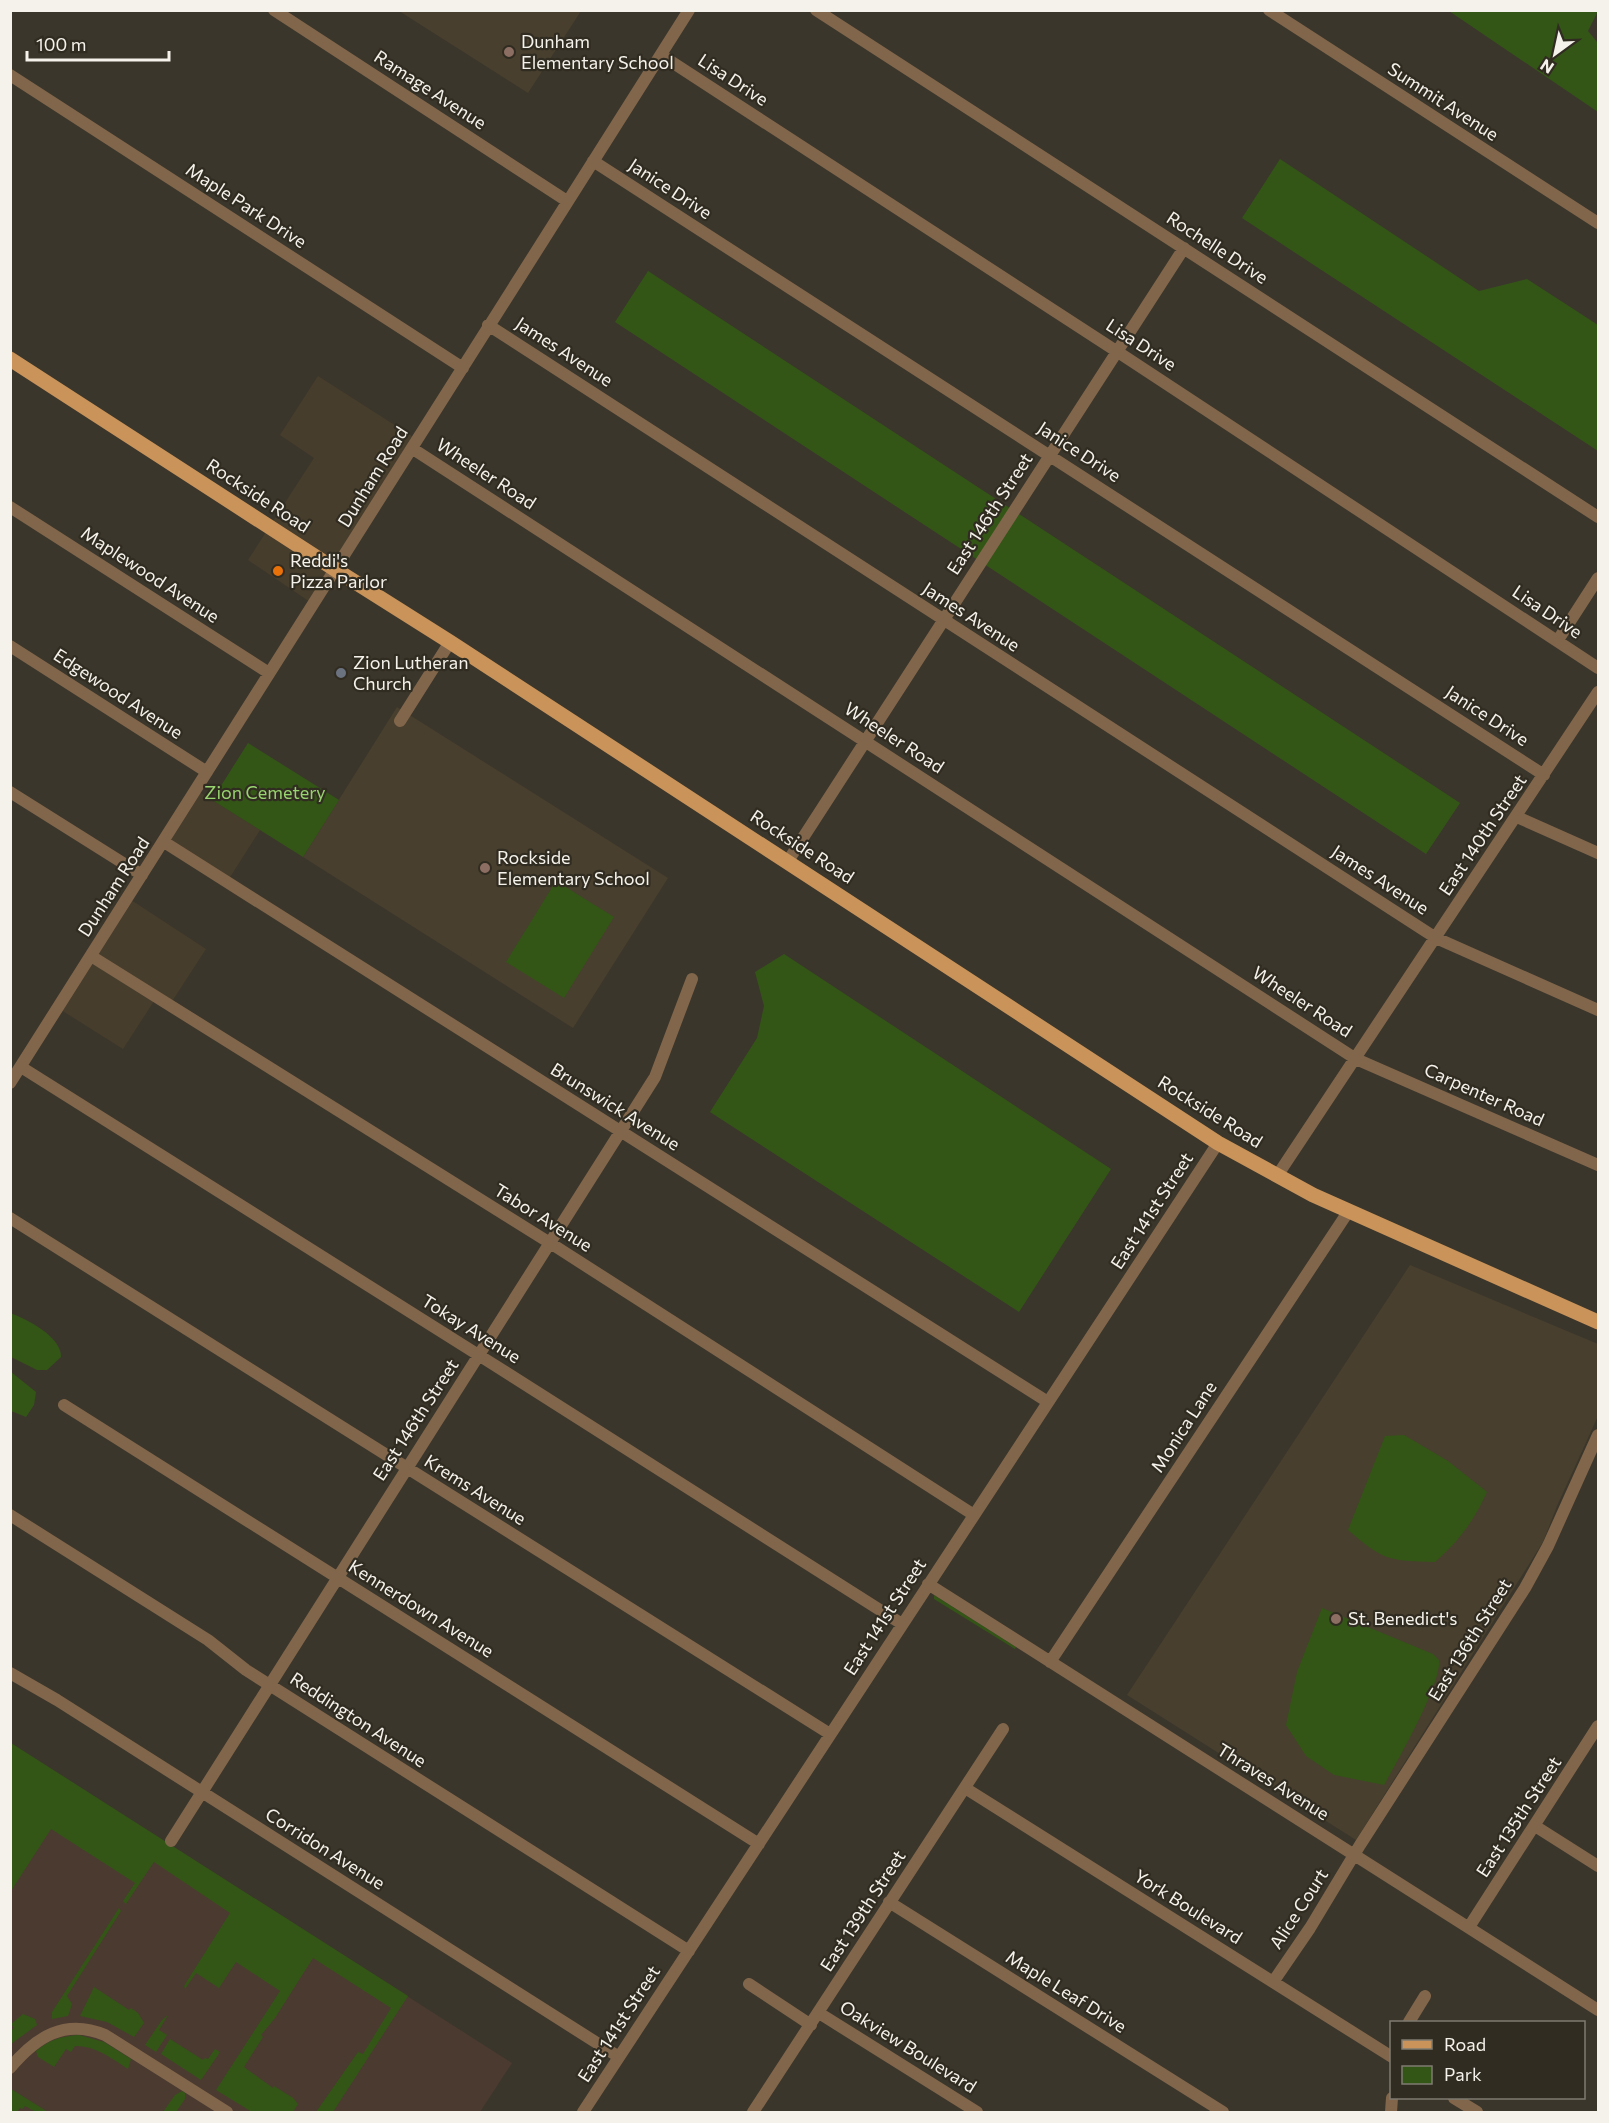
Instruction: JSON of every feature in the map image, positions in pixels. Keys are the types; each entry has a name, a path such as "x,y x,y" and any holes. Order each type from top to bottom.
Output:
{"main road":[{"name":"Rockside Road","path":"10,359 788,861 1218,1143 1347,1212 1599,1322"}],"street":[{"name":"Ramage Avenue","path":"274,10 567,201"},
{"name":"Dunham Road","path":"10,1083 689,10"},
{"name":"Rochelle Drive","path":"816,10 1599,517"},
{"name":"Summit Avenue","path":"1269,10 1599,223"},
{"name":"Lisa Drive","path":"661,55 1599,668"},
{"name":"Maple Park Drive","path":"10,75 462,368"},
{"name":"Janice Drive","path":"593,160 1544,775"},
{"name":"East 146th Street","path":"788,861 1184,248"},
{"name":"James Avenue","path":"489,325 1436,938 1599,1010"},
{"name":"Wheeler Road","path":"413,448 1356,1059"},
{"name":"Maplewood Avenue","path":"10,507 269,673"},
{"path":"1558,640 1599,578"},
{"path":"400,721 450,642"},
{"name":"Edgewood Avenue","path":"10,646 207,772"},
{"name":"East 140th Street","path":"1277,1176 1599,692"},
{"path":"10,792 142,875"},
{"path":"1517,817 1599,853"},
{"name":"Brunswick Avenue","path":"164,842 1048,1402"},
{"name":"Tabor Avenue","path":"91,956 549,1243 974,1515"},
{"name":"East 146th Street","path":"171,1841 655,1077 692,979"},
{"name":"Carpenter Road","path":"1356,1059 1599,1165"},
{"name":"Tokay Avenue","path":"21,1067 902,1624"},
{"name":"East 141st Street","path":"583,2112 1218,1143"},
{"name":"Monica Lane","path":"1050,1662 1347,1212"},
{"name":"Krems Avenue","path":"10,1218 830,1734"},
{"name":"Kennerdown Avenue","path":"64,1405 759,1844"},
{"name":"East 136th Street","path":"1355,1855 1524,1588 1548,1546 1599,1435"},
{"name":"Reddington Avenue","path":"10,1515 202,1637 246,1670 688,1951"},
{"name":"Thraves Avenue","path":"928,1584 1599,2010"},
{"name":"Corridon Avenue","path":"10,1673 57,1700 619,2057"},
{"name":"East 135th Street","path":"1469,1927 1599,1725"},
{"name":"East 139th Street","path":"753,2112 1003,1729"},
{"name":"York Boulevard","path":"965,1788 1390,2057"},
{"path":"1535,1826 1599,1866"},
{"name":"Alice Court","path":"1274,1982 1355,1855"},
{"name":"Maple Leaf Drive","path":"889,1902 1223,2112"},
{"path":"749,1984 811,2025"},
{"path":"1410,2021 1425,1996"},
{"name":"Oakview Boulevard","path":"819,2013 977,2112"},
{"path":"10,2068 40,2039 72,2028 93,2031 105,2035 227,2112"},
{"path":"10,2059 24,2053"},
{"path":"1457,2099 1477,2112"}],"shaded area":[{"name":"Dunham Elementary School","path":"399,11 581,11 528,93"},
{"path":"318,376 418,440 316,606 248,560 314,458 280,435"},
{"name":"Rockside Elementary School","path":"397,707 668,878 573,1028 303,857"},
{"path":"196,790 260,830 227,882 164,842"},
{"path":"128,898 206,949 169,1006 156,998 123,1049 58,1008"},
{"name":"St. Benedict's","path":"1410,1265 1598,1344 1598,1416 1543,1542 1356,1840 1127,1695"},
{"path":"10,1743 512,2063 480,2112 11,2112"}],"green space":[{"path":"1449,11 1598,11 1588,31 1598,43 1598,112"},
{"path":"1280,159 1479,291 1527,279 1598,325 1598,451 1242,218"},
{"path":"648,271 1460,803 1426,854 615,322"},
{"name":"Zion Cemetery","path":"248,743 339,800 303,857 212,800"},
{"path":"556,881 614,917 564,998 506,962"},
{"path":"784,954 1111,1169 1019,1312 710,1112 757,1038 764,1006 755,972"},
{"path":"10,1313 34,1324 56,1343 61,1357 47,1370 37,1370 11,1357"},
{"path":"11,1372 36,1392 34,1405 26,1417 11,1411"},
{"path":"1404,1435 1448,1461 1487,1492 1465,1530 1435,1562 1406,1561 1387,1557 1370,1548 1348,1530 1385,1436"},
{"path":"934,1595 1016,1647 1015,1649 934,1599"},
{"path":"1322,1608 1433,1654 1439,1660 1434,1686 1384,1785 1334,1775 1306,1756 1286,1725 1297,1672"},
{"path":"11,1743 408,1996 333,2112 316,2112 358,2052 363,2054 391,2008 313,1958 275,2018 261,2035 263,2037 244,2067 273,2088 274,2086 293,2098 298,2104 293,2112 252,2112 216,2090 280,1991 236,1962 219,1988 196,1973 185,1989 184,1986 230,1913 154,1862 126,1904 123,1901 135,1883 51,1829 11,1891"},
{"path":"119,1908 121,1911 67,1996 72,2004 68,2016 52,2019 52,2012"},
{"path":"94,1987 129,2010 131,2008 138,2013 144,2023 134,2037 107,2022 80,2016"},
{"path":"23,2014 35,2019 37,2025 11,2044 11,2030 14,2028 11,2024"},
{"path":"168,2015 159,2030 167,2035 156,2052 145,2045"},
{"path":"79,2035 104,2042 131,2059 128,2069 103,2053 83,2047 75,2046 71,2052 66,2049 54,2067 38,2057 36,2051 51,2041"},
{"path":"170,2039 203,2060 208,2059 215,2049 220,2052 201,2080 161,2054"},
{"path":"11,2089 48,2112 36,2112 25,2106 17,2112 11,2112"},
{"path":"182,2091 185,2093 185,2099 176,2112 163,2112 175,2095"}],"place":[{"name":"Dunham Elementary School","path":"509,52"},
{"name":"Reddi's Pizza Parlor","path":"278,571"},
{"name":"Zion Lutheran Church","path":"341,673"},
{"name":"Rockside Elementary School","path":"485,868"},
{"name":"St. Benedict's","path":"1336,1619"}]}
